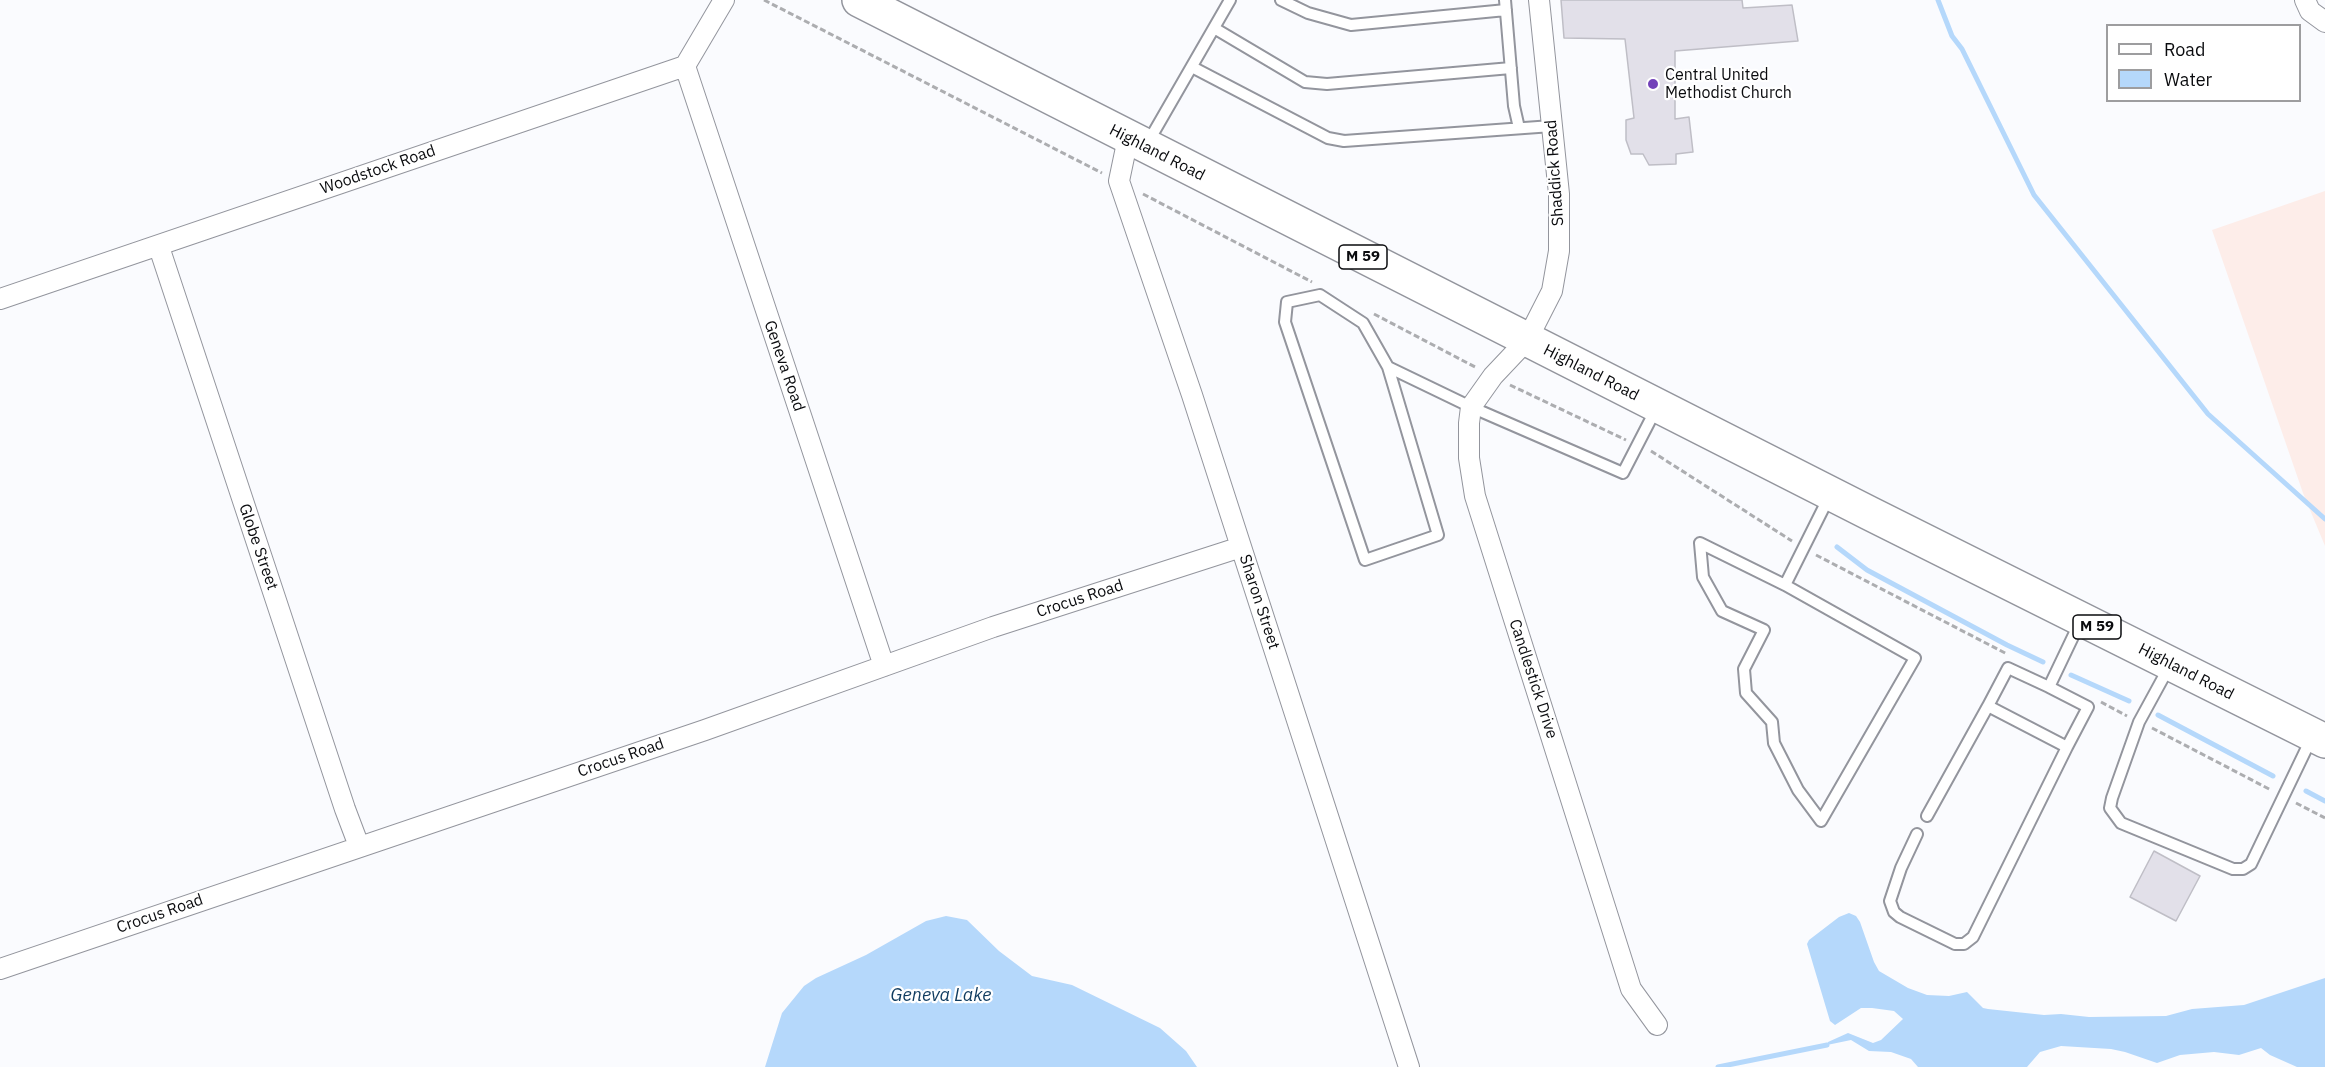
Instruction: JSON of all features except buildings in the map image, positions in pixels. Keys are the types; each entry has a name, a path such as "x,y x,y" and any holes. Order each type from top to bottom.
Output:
{"highway":[{"name":"Highland Road","path":"859,0 1830,494 2319,738"}],"street":[{"path":"685,66 724,0"},
{"name":"Shaddick Road","path":"1527,340 1552,291 1559,251 1559,194 1539,0"},
{"path":"2305,0 2310,11 2325,22"},
{"name":"Woodstock Road","path":"0,299 159,247 355,177 685,66"},
{"name":"Geneva Road","path":"685,66 884,666"},
{"path":"1119,181 1137,143"},
{"name":"Sharon Street","path":"1119,181 1241,547 1409,1067"},
{"name":"Globe Street","path":"159,247 359,846"},
{"name":"Candlestick Drive","path":"1527,340 1493,376 1472,407 1469,423 1469,458 1475,496 1631,989 1657,1025"},
{"name":"Crocus Road","path":"0,969 705,730 993,627 1241,547"}],"lane":[{"path":"1137,143 1192,67 1230,0"},
{"path":"1281,0 1308,14 1351,25 1506,5 1514,106 1519,128"},
{"path":"1214,28 1305,82 1327,84 1511,68"},
{"path":"1192,67 1328,138 1344,141 1552,126"},
{"path":"1388,366 1438,535 1365,560 1285,322 1287,302 1320,295 1363,323 1388,366 1472,407 1623,473 1657,406"},
{"path":"1785,585 1830,494"},
{"path":"1700,543 1785,585 1915,658 1821,821 1798,790 1774,743 1772,722 1746,693 1744,669 1764,630 1722,611 1702,577 1700,543"},
{"path":"2049,687 2081,619"},
{"path":"2171,664 2139,722 2112,798 2110,808 2121,823 2233,869 2243,868 2251,864 2283,796 2319,738"},
{"path":"1917,834 1890,901 1894,912 1955,944 1964,944 1973,937 2088,707 2008,668 1927,816"},
{"path":"1988,706 2067,747"}],"path":[{"path":"764,0 1316,284"},
{"path":"1368,311 1541,401 1654,453 1803,548 2012,656"},
{"path":"2091,697 2325,818"}],"shaded area":[{"path":"2325,191 2325,546 2303,493 2212,230"}],"water":[{"path":"1849,913 1856,916 1860,922 1879,971 1908,988 1927,995 1949,996 1967,992 1983,1008 1988,1009 2089,1017 2166,1016 2192,1009 2244,1005 2325,978 2325,1067 2297,1067 2270,1055 2261,1048 2239,1055 2214,1052 2180,1055 2157,1063 2111,1049 2061,1046 2040,1052 2027,1067 1918,1067 1911,1059 1891,1052 1869,1051 1851,1040 1827,1045 1828,1042 1848,1033 1873,1043 1881,1040 1903,1019 1894,1011 1861,1008 1835,1025 1830,1021 1807,944 1839,917"},
{"name":"Geneva Lake","path":"946,916 967,920 999,951 1032,976 1072,985 1160,1028 1186,1051 1197,1067 765,1067 782,1013 804,986 926,921"}],"waterway":[{"path":"1938,0 1952,36 1962,49 2034,195 2208,414 2325,519"},
{"path":"1837,547 1867,570 2043,662"},
{"path":"2071,675 2129,701"},
{"path":"2158,715 2273,776"},
{"path":"2306,791 2325,801"},
{"path":"1718,1067 1827,1045"}],"place":[{"name":"Central United Methodist Church","path":"1653,84"}]}
